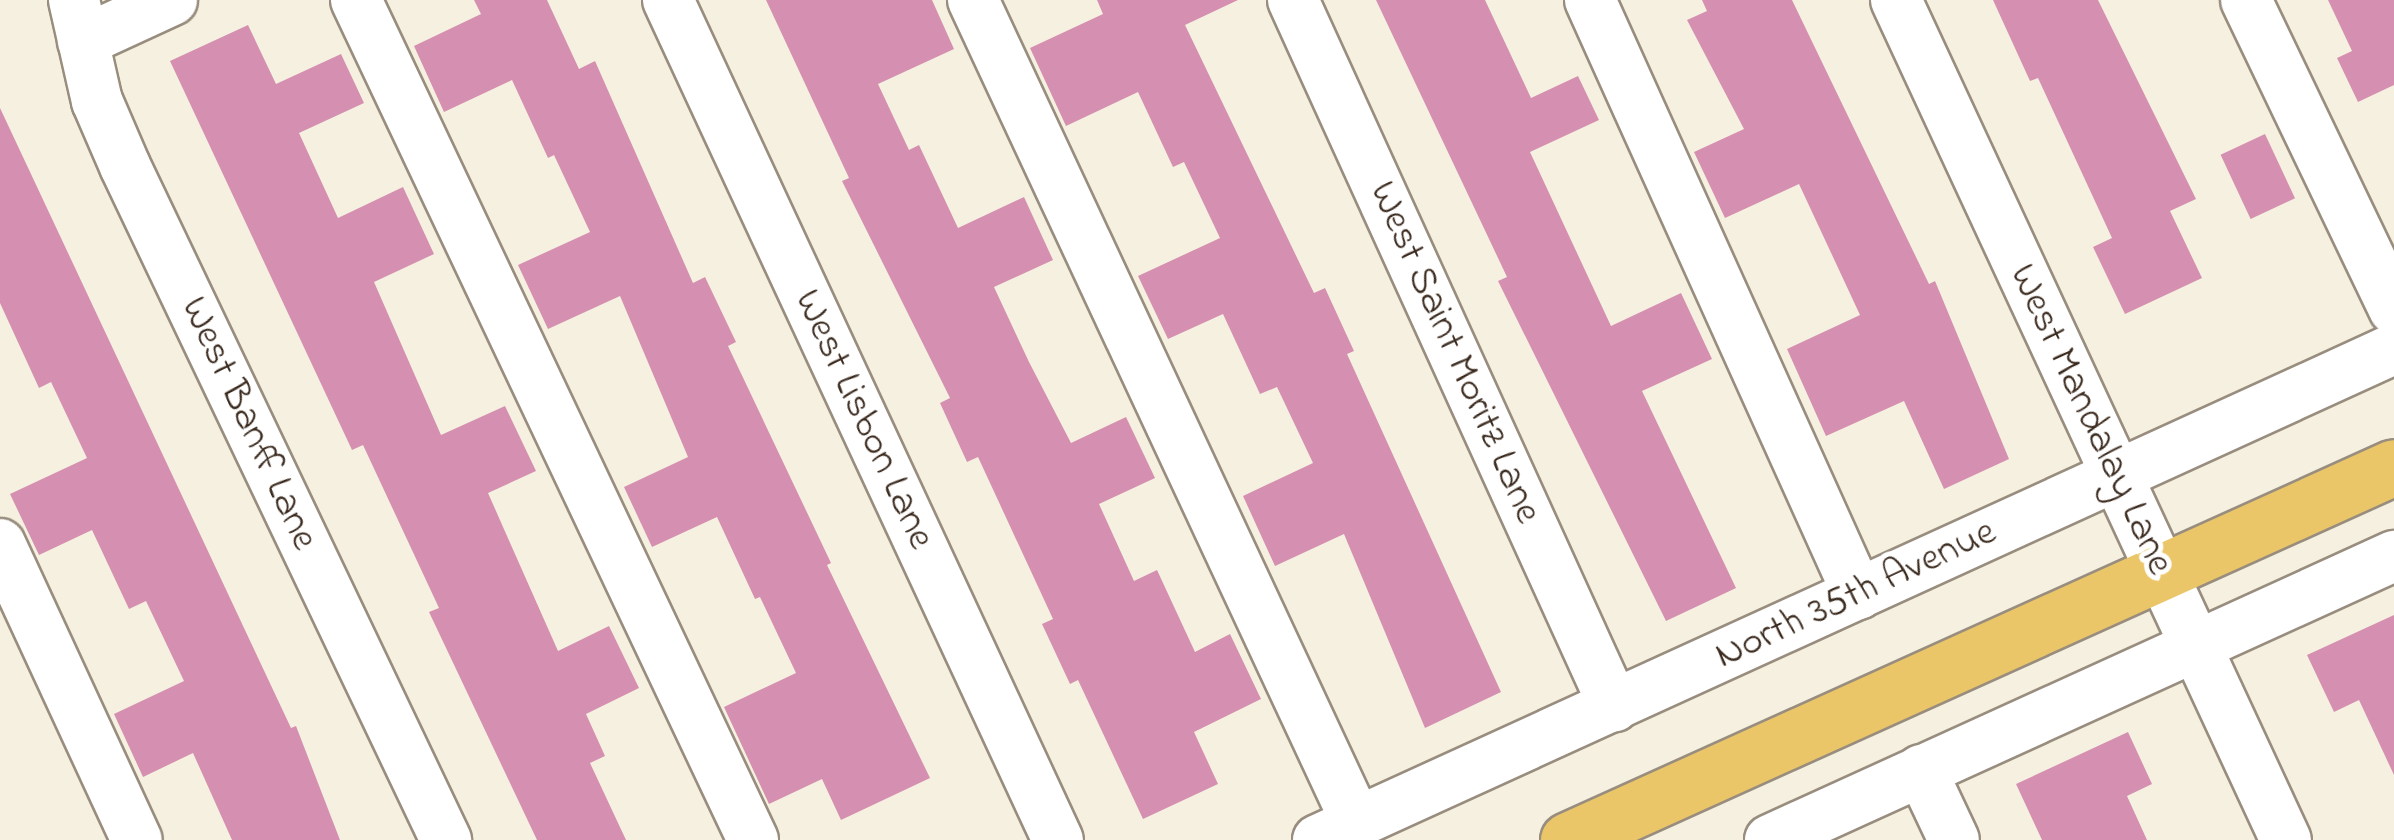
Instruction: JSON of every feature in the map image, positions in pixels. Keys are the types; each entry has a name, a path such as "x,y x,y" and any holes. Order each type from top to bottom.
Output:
{"main road":[{"path":"1568,840 2394,466"}],"street":[{"path":"78,20 172,0"},
{"path":"356,0 753,840"},
{"name":"West Lisbon Lane","path":"668,0 1058,840"},
{"path":"973,0 1338,831"},
{"name":"West Saint Moritz Lane","path":"1293,0 1614,706"},
{"path":"1590,0 1858,594"},
{"name":"West Mandalay Lane","path":"1896,0 2286,840"},
{"path":"2246,0 2394,310"},
{"name":"West Banff Lane","path":"78,20 96,100 125,166 446,840"},
{"name":"North 35th Avenue","path":"1338,831 2394,350"},
{"path":"0,544 138,840"},
{"path":"1770,840 2394,556"},
{"path":"1921,770 1954,840"}],"building":[{"path":"474,0 547,0 579,69 595,61 693,283 705,277 736,342 728,346 831,563 827,565 930,778 841,820 822,779 769,804 724,707 796,673 760,597 755,599 717,517 652,547 624,487 688,457 620,296 548,329 518,265 590,232 554,155 548,158 512,80 444,112 414,46 481,14"},
{"path":"766,0 932,0 954,49 878,84 909,150 919,145 958,228 1024,197 1053,260 994,287 1029,362 1071,443 1126,417 1155,478 1099,504 1134,581 1157,570 1195,652 1230,634 1261,699 1194,732 1218,784 1143,819 1078,680 1070,684 1042,624 1053,619 978,457 967,462 940,403 950,398 842,181 849,178"},
{"path":"1097,0 1238,0 1185,25 1314,293 1325,288 1354,351 1347,354 1501,692 1425,728 1344,534 1275,566 1243,496 1313,463 1277,387 1260,394 1223,314 1168,339 1138,276 1220,238 1184,162 1173,167 1138,92 1066,126 1030,48 1103,14"},
{"path":"1376,0 1485,0 1531,98 1578,76 1599,120 1530,152 1611,326 1681,293 1712,359 1642,391 1736,588 1666,621 1498,281 1507,277"},
{"path":"1702,0 1792,0 1929,284 1935,281 2009,459 1944,489 1904,401 1826,436 1787,349 1860,315 1799,184 1725,218 1694,152 1744,129 1687,20 1707,11"},
{"path":"1993,0 2098,0 2196,199 2170,211 2202,278 2125,314 2093,247 2112,238 2038,78 2030,81"},
{"path":"2328,0 2394,0 2394,85 2358,102 2337,58 2352,51"},
{"path":"248,25 276,84 341,54 364,103 299,133 338,218 403,187 434,254 374,282 441,435 505,406 536,471 488,493 558,651 609,626 639,688 586,714 605,756 590,763 626,840 537,840 429,612 439,608 363,445 352,450 170,61"},
{"path":"0,108 291,728 296,726 340,840 232,840 193,753 143,777 114,714 184,681 146,601 129,609 92,530 39,555 10,494 87,458 51,382 39,388 0,303"},
{"path":"2265,134 2295,198 2251,219 2221,155"},
{"path":"2394,615 2394,775 2359,700 2334,712 2307,655"},
{"path":"2128,732 2152,784 2127,796 2147,840 2042,840 2016,784"}]}
